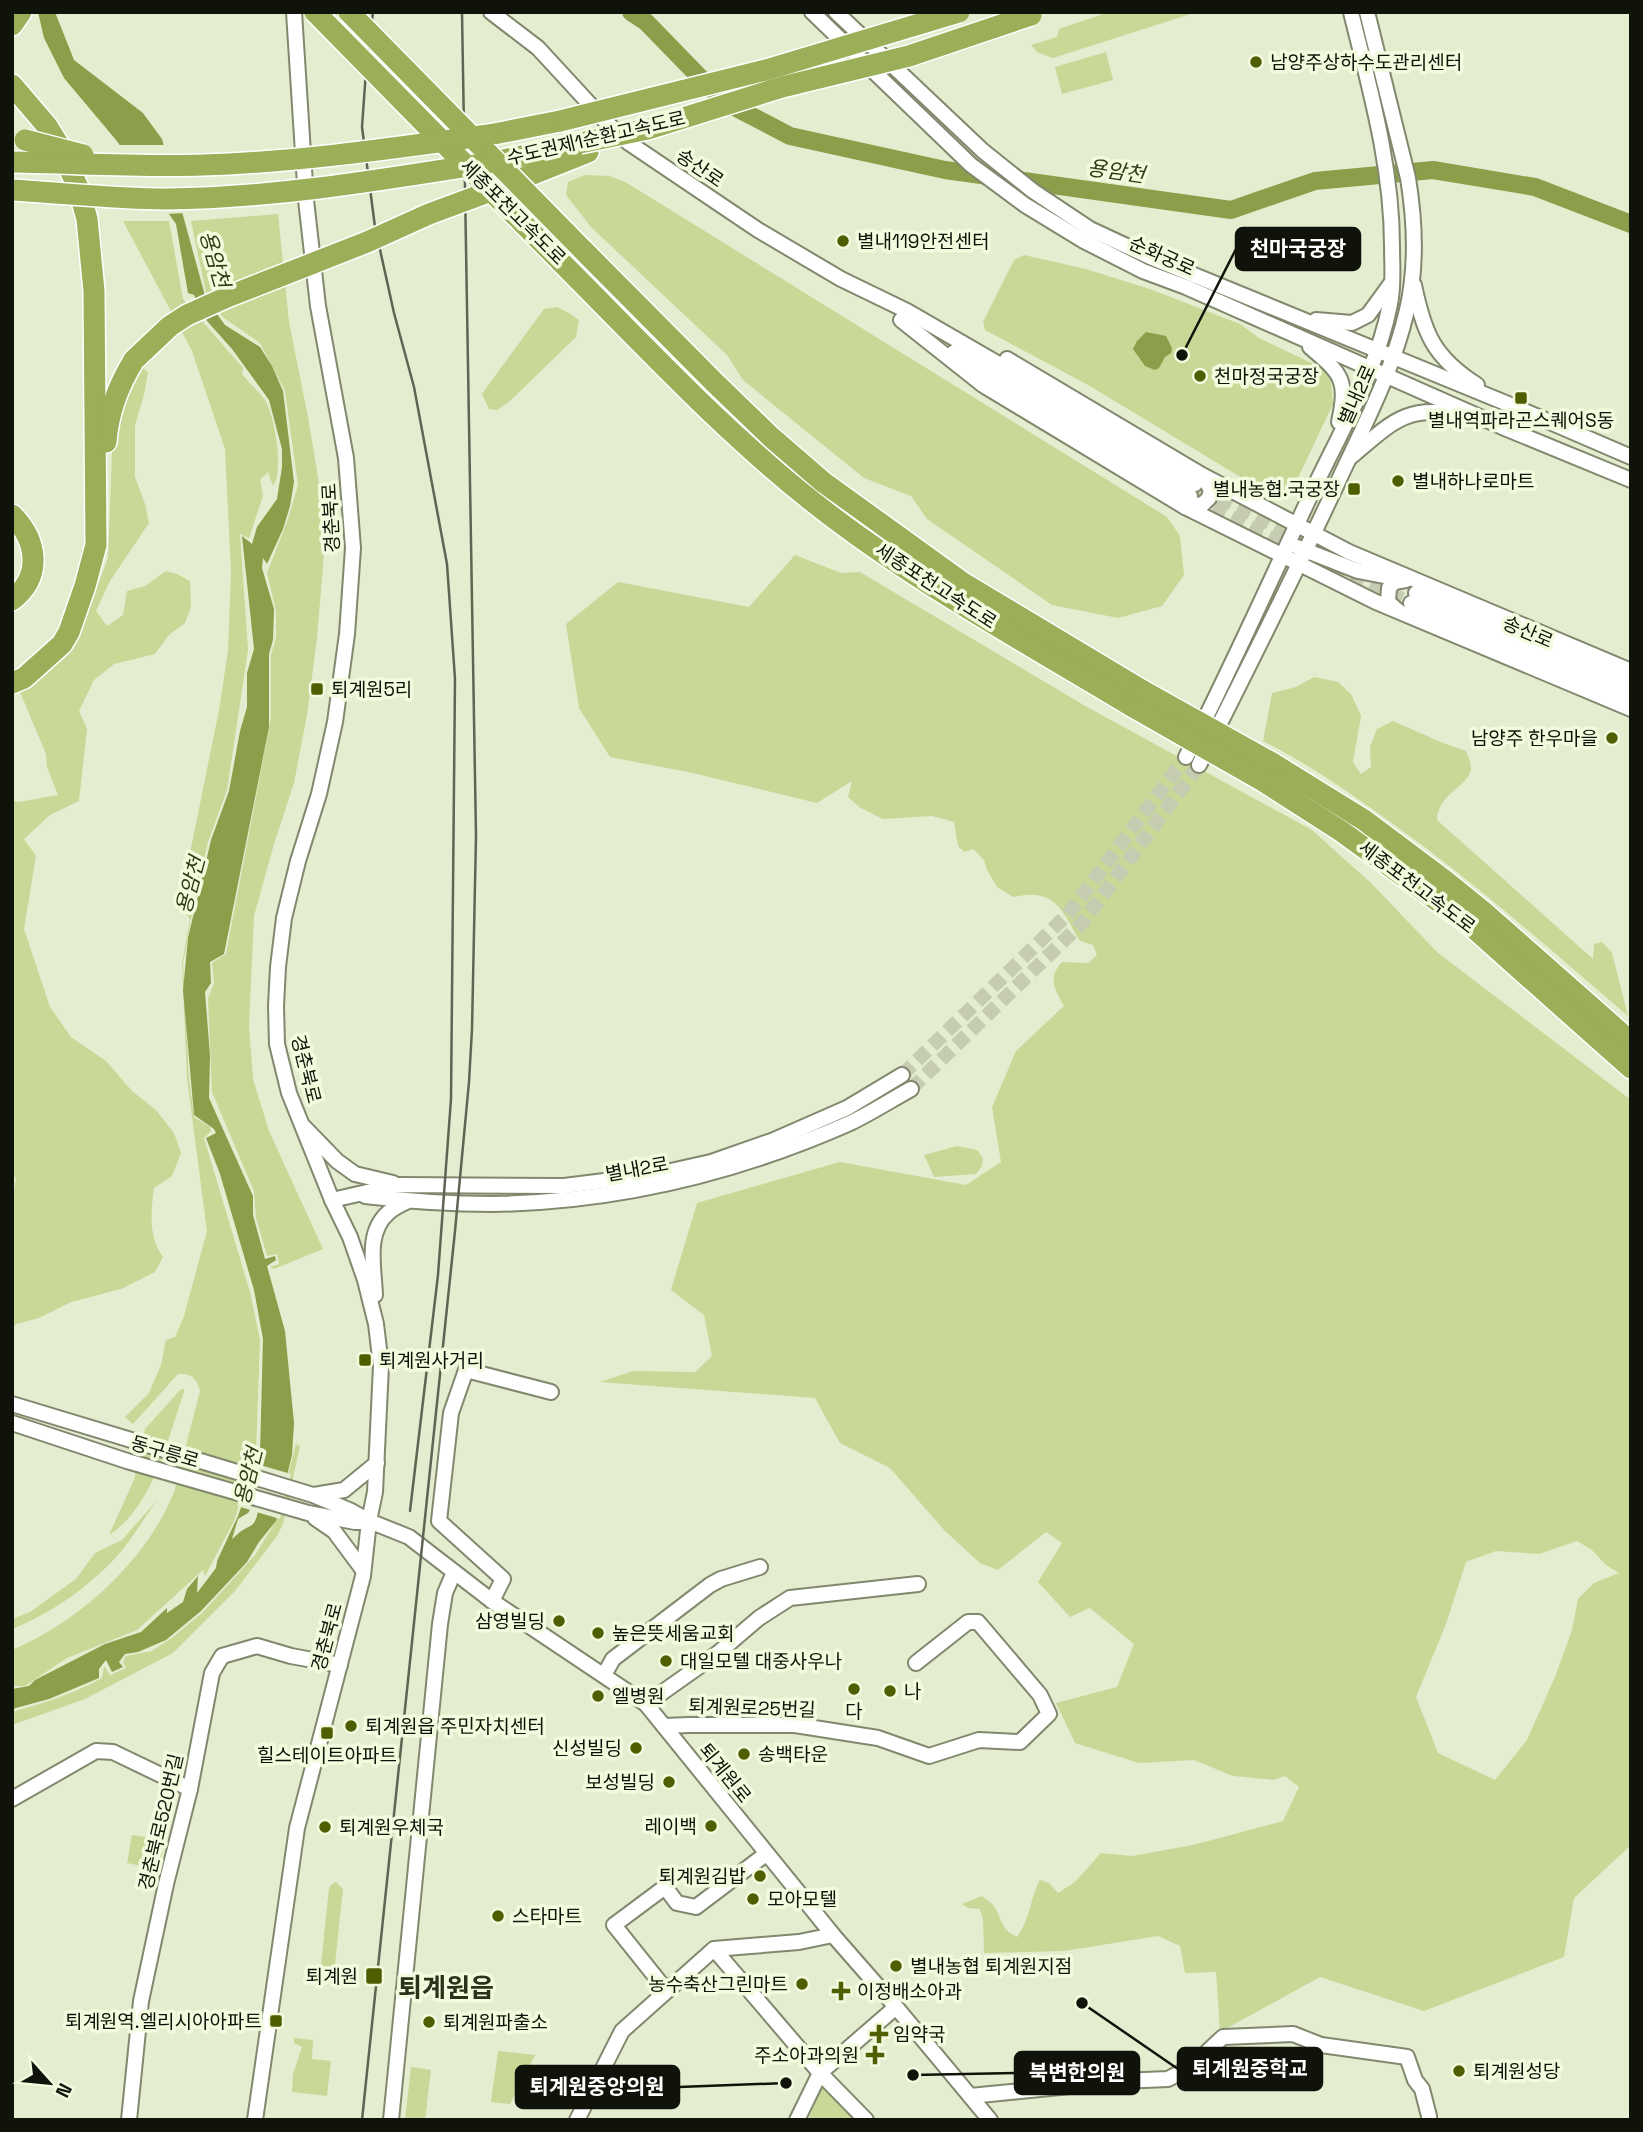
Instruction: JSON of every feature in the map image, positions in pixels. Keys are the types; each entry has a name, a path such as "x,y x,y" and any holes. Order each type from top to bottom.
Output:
{"highway":[{"path":"12,25 21,12"},
{"name":"세종포천고속도로","path":"315,12 694,395 781,476 815,503 895,563 1268,772 1364,820 1486,914 1631,1042"},
{"name":"세종포천고속도로","path":"349,12 771,437 823,482 963,583 1139,699"},
{"name":"수도권제1순환고속도로","path":"12,162 203,165 242,163 351,154 489,135 559,121 766,70 959,12"},
{"name":"수도권제1순환고속도로","path":"12,190 166,199 241,195 358,184 584,148 782,88 909,56 1037,14"},
{"path":"12,85 47,126 60,147 79,190 87,219 94,291 96,545"},
{"path":"12,136 119,164"},
{"path":"12,683 24,678 62,644 69,632 96,545 107,432 113,402 134,360 170,326 228,297 483,194 584,148"},
{"path":"12,515 30,539 33,551 30,578 21,593 12,600"},
{"path":"12,670 34,655 64,625 85,586"},
{"name":"세종포천고속도로","path":"1268,772 1341,831 1468,923 1631,1068"}],"street":[{"name":"경춘북로","path":"255,2120 297,1828 363,1570 375,1492 381,1366 376,1324 365,1280 350,1237 332,1200 289,1093 277,1044 278,967 287,906 319,794 335,722 347,634 353,548 346,458 318,306 306,200 294,12"},
{"name":"송산로","path":"491,12 538,48 629,143 758,230 841,279 863,288 904,315"},
{"name":"순화궁로","path":"812,12 971,165 1024,205 1084,241 1143,271 1186,287 1631,480"},
{"name":"순화궁로","path":"836,12 982,151 1033,191 1090,229 1222,287 1631,457"},
{"name":"별내2로","path":"1199,765 1300,565 1387,376 1408,309 1413,244 1408,178 1351,12"},
{"name":"별내2로","path":"1186,757 1250,629 1370,368 1390,304 1393,281 1392,244 1384,111 1367,12"},
{"path":"1411,273 1428,337 1442,358 1462,375 1504,402"},
{"path":"1303,319 1352,323 1368,316 1393,281"},
{"path":"904,315 984,385 1193,491 1296,525 1408,594"},
{"path":"904,315 1022,367 1193,491 1285,550 1300,565 1408,594 1631,671"},
{"path":"1299,337 1328,362 1341,380 1344,398 1333,448"},
{"path":"1348,460 1396,421 1420,412 1446,412 1497,424"},
{"path":"1285,550 1306,551 1358,571 1631,709"},
{"name":"송산로","path":"1408,594 1631,685"},
{"name":"송산로","path":"1408,594 1631,697"},
{"name":"별내2로","path":"332,1200 398,1185 564,1186 653,1175 711,1162 774,1140 848,1108 902,1075"},
{"name":"별내2로","path":"353,1196 492,1204 563,1200 654,1187 777,1153 852,1122 911,1089"},
{"path":"300,1122 337,1161 355,1174 398,1185"},
{"path":"376,1324 372,1239 379,1222 389,1211 408,1201"},
{"path":"492,1601 503,1579 439,1521 452,1413 467,1370 551,1392"},
{"name":"동구릉로","path":"12,1404 313,1495"},
{"name":"동구릉로","path":"12,1423 127,1461 308,1513"},
{"path":"313,1495 344,1490 377,1463"},
{"name":"퇴계원로","path":"313,1495 342,1520"},
{"name":"퇴계원로","path":"308,1513 342,1520 369,1521 409,1537 492,1601 646,1704 833,1936 897,2007 990,2120"},
{"path":"342,1520 363,1570"},
{"path":"604,1675 613,1659 710,1585 760,1567"},
{"path":"391,2120 440,1624 445,1593 454,1572"},
{"path":"646,1704 718,1653 759,1618 790,1598 918,1584"},
{"name":"퇴계원로25번길","path":"664,1726 795,1725 878,1738 929,1756 979,1740 1020,1742 1049,1714 1041,1695 978,1622 968,1622 916,1663"},
{"name":"경춘북로520번길","path":"129,2120 141,2001 190,1789 212,1673 222,1656 257,1646 340,1665"},
{"path":"12,1799 96,1751 113,1752 131,1759 190,1789"},
{"path":"667,1990 614,1925 665,1887 677,1903 696,1907 766,1854"},
{"path":"577,2120 622,2031 714,1949 799,1942 833,1936"},
{"path":"714,1949 820,2073 866,2120"},
{"path":"797,2120 820,2073 897,2007"},
{"path":"970,2096 1168,2078 1191,2067 1223,2038 1293,2034 1321,2045 1407,2057 1415,2080 1422,2089 1429,2120"}],"shaded area":[{"path":"38,12 55,12 74,60 143,113 162,139 206,299 225,325 260,347 283,391 294,482 283,529 267,564 263,558 262,568 274,609 273,640 269,654 269,727 224,954 210,962 211,983 205,992 210,1056 209,1098 253,1196 253,1215 265,1259 275,1256 276,1260 267,1266 285,1331 294,1423 292,1455 276,1521 247,1562 201,1611 166,1640 138,1652 125,1654 119,1662 123,1667 112,1672 106,1660 99,1669 99,1678 49,1699 12,1709 12,1689 29,1686 35,1680 105,1644 141,1632 167,1608 167,1613 183,1602 187,1589 198,1576 197,1593 216,1568 238,1516 260,1452 263,1339 254,1290 220,1174 206,1138 216,1133 194,1115 183,990 188,938 211,840 229,791 247,707 247,673 254,649 242,536 252,544 257,527 277,499 282,467 282,449 269,400 232,349 207,321 194,295 188,293 176,224 116,140 64,78 44,38","holes":["252,1507 258,1511 252,1525 232,1539 238,1519"]},
{"path":"1109,12 1197,12 1053,58 1037,52 1031,45 1057,37 1059,29"},
{"path":"1106,52 1113,80 1062,94 1055,67"},
{"path":"585,175 610,176 627,183 1167,517 1180,536 1184,575 1162,606 1118,618 1052,605 927,519 911,496 864,478 743,380 727,355 591,227 566,195 568,182"},
{"path":"278,214 289,322 322,501 324,553 307,715 294,783 254,916 249,1026 253,1079 269,1131 323,1249 274,1269 270,1267 279,1264 277,1254 267,1256 256,1218 254,1191 212,1092 208,998 214,983 212,963 226,954 271,718 271,655 276,638 276,611 267,573 298,485 285,391 260,343 224,318 207,297 191,221"},
{"path":"123,221 169,221 183,299 243,368 242,374 265,400 273,422 277,446 276,479 273,486 268,472 260,480 263,496 249,538 240,534 248,650 227,790 208,842 183,964 189,1079 194,1117 210,1127 211,1131 204,1138 250,1292 260,1340 256,1453 234,1521 205,1576 203,1570 137,1630 67,1658 25,1686 12,1686 12,1650 37,1638 86,1606 129,1564 147,1541 174,1492 200,1391 193,1377 178,1374 133,1424 125,1417 149,1393 161,1365 166,1340 175,1337 184,1316 207,1231 187,1078 182,964 190,919 181,907 228,651 231,571 225,449 192,351"},
{"name":"천마정국궁장","path":"1024,255 1086,269 1150,289 1240,324 1259,338 1326,370 1331,381 1333,404 1289,497 1277,499 1088,385 985,330 983,322 1014,260"},
{"path":"557,307 579,320 576,337 510,401 497,410 489,409 482,394 544,309"},
{"path":"1146,332 1166,336 1172,348 1171,353 1155,370 1145,366 1133,349"},
{"path":"140,366 148,372 135,425 135,477 149,523 110,581 96,611 107,626 123,615 127,591 145,586 166,571 190,581 191,607 185,623 169,635 155,654 114,664 94,680 79,711 87,729 79,801 50,815 24,839 36,856 24,929 50,1007 71,1037 106,1061 132,1091 156,1110 174,1133 181,1153 172,1176 154,1188 153,1232 163,1257 155,1272 121,1289 71,1302 39,1318 16,1324 12,1330 12,1204 16,1179 12,1172 12,801 58,795 47,767 46,754 20,692 65,653 87,613 108,558 113,427"},
{"path":"795,555 841,573 860,572 1087,707 1312,830 1371,883 1437,952 1631,1100 1631,1845 1574,1898 1564,1957 1424,2011 1320,1977 1220,2032 1216,1972 1185,1973 1180,1946 1158,1936 1064,1951 984,1953 980,1909 968,1908 962,1904 982,1896 995,1908 1007,1930 1017,1937 1025,1923 1040,1880 1049,1883 1058,1893 1075,1882 1101,1853 1132,1856 1193,1845 1283,1821 1299,1787 1285,1776 1274,1780 1233,1776 1194,1760 1139,1763 1075,1743 1056,1703 1117,1687 1134,1644 1090,1608 1070,1617 1038,1582 1062,1543 1046,1532 998,1570 980,1563 944,1530 890,1468 840,1443 815,1398 600,1382 633,1371 695,1372 712,1356 704,1315 671,1290 697,1203 840,1162 966,1185 1001,1162 992,1107 1016,1051 1064,1006 1054,984 1055,973 1062,962 1088,963 1097,955 1093,945 1080,941 1062,911 1048,898 1039,895 1013,897 997,887 984,860 973,849 964,852 958,846 954,822 932,816 883,819 859,807 848,797 852,781 817,803 693,773 610,757 579,708 566,624 618,582 749,607","holes":["1577,1541 1592,1550 1606,1565 1619,1573 1594,1583 1578,1599 1572,1630 1527,1740 1495,1780 1438,1753 1416,1697 1446,1624 1466,1562 1496,1551 1539,1554"]},
{"path":"1314,677 1338,682 1351,694 1361,716 1353,762 1361,774 1371,767 1370,747 1377,729 1393,721 1466,751 1471,766 1470,774 1442,803 1437,820 1593,959 1594,944 1602,942 1612,953 1628,1016 1451,867 1328,778 1263,741 1272,693 1296,687"},
{"path":"957,1146 977,1150 983,1158 982,1166 976,1174 934,1177 924,1155"},
{"path":"181,1389 184,1389 184,1392 172,1430 148,1490 124,1523 109,1535 134,1480 145,1429"},
{"path":"296,1444 300,1446 283,1524 277,1536 235,1591 173,1653 85,1699 12,1725 12,1712 58,1698 91,1684 102,1678 104,1666 110,1675 126,1668 123,1662 126,1656 152,1651 202,1613 255,1555 276,1521"},
{"path":"159,1498 123,1548 95,1578 55,1607 12,1629 12,1619 30,1612 76,1579 95,1553 122,1540"},
{"path":"132,1835 164,1840 161,1858 149,1856 147,1867 127,1863"},
{"path":"336,1882 343,1889 335,1964 325,1977 316,1975 321,1965 329,1888"},
{"path":"294,2038 313,2040 312,2059 331,2061 327,2096 292,2092 293,2074 302,2047 294,2043"},
{"path":"498,2051 535,2055 510,2104 491,2102"},
{"path":"411,2067 431,2070 425,2120 405,2120"},
{"path":"823,2085 862,2120 808,2120"}],"pier":[{"path":"116,145 167,145 186,213 165,214"},
{"path":"253,1463 291,1474 280,1519 237,1506"}],"waterway":[{"name":"용암천","path":"631,12 646,22 723,101 790,136 945,170 1231,210 1315,181 1433,170 1535,187 1631,224"}],"tunnel":[{"path":"1201,487 1319,549"},
{"path":"1194,498 1297,551"},
{"path":"1332,567 1411,603"},
{"path":"902,1075 1068,914 1186,757"},
{"path":"911,1089 1082,923 1199,765"}],"railway":[{"path":"373,12 362,127 375,227 414,387 447,564 455,679 451,1099 438,1275 410,1511"},
{"path":"362,2120 455,1231 472,1029 476,836 462,12"}],"place":[{"name":"남양주상하수도관리센터","path":"1256,62"},
{"name":"별내119안전센터","path":"843,241"},
{"name":"천마국궁장","path":"1182,355"},
{"name":"천마정국궁장","path":"1200,376"},
{"name":"별내역파라곤스퀘어S동","path":"1521,398"},
{"name":"별내하나로마트","path":"1398,481"},
{"name":"별내농협.국궁장","path":"1354,489"},
{"name":"퇴계원5리","path":"317,689"},
{"name":"남양주 한우마을","path":"1612,738"},
{"name":"퇴계원사거리","path":"365,1360"},
{"name":"삼영빌딩","path":"559,1621"},
{"name":"높은뜻세움교회","path":"598,1633"},
{"name":"대일모텔 대중사우나","path":"666,1661"},
{"name":"다","path":"854,1689"},
{"name":"나","path":"890,1691"},
{"name":"엘병원","path":"598,1696"},
{"name":"퇴계원읍 주민자치센터","path":"351,1726"},
{"name":"힐스테이트아파트","path":"327,1733"},
{"name":"신성빌딩","path":"636,1748"},
{"name":"송백타운","path":"744,1754"},
{"name":"보성빌딩","path":"669,1782"},
{"name":"레이백","path":"711,1826"},
{"name":"퇴계원우체국","path":"325,1827"},
{"name":"퇴계원김밥","path":"760,1876"},
{"name":"모아모텔","path":"753,1899"},
{"name":"스타마트","path":"498,1916"},
{"name":"별내농협 퇴계원지점","path":"896,1966"},
{"name":"퇴계원","path":"374,1976"},
{"name":"농수축산그린마트","path":"802,1984"},
{"name":"이정배소아과","path":"841,1991"},
{"name":"퇴계원중학교","path":"1082,2003"},
{"name":"퇴계원역.엘리시아아파트","path":"276,2021"},
{"name":"퇴계원파출소","path":"429,2022"},
{"name":"임약국","path":"879,2034"},
{"name":"주소아과의원","path":"875,2055"},
{"name":"퇴계원성당","path":"1459,2071"},
{"name":"북변한의원","path":"913,2075"},
{"name":"퇴계원중앙의원","path":"786,2083"}],"district":[{"name":"퇴계원읍","path":"446,1988"}]}
